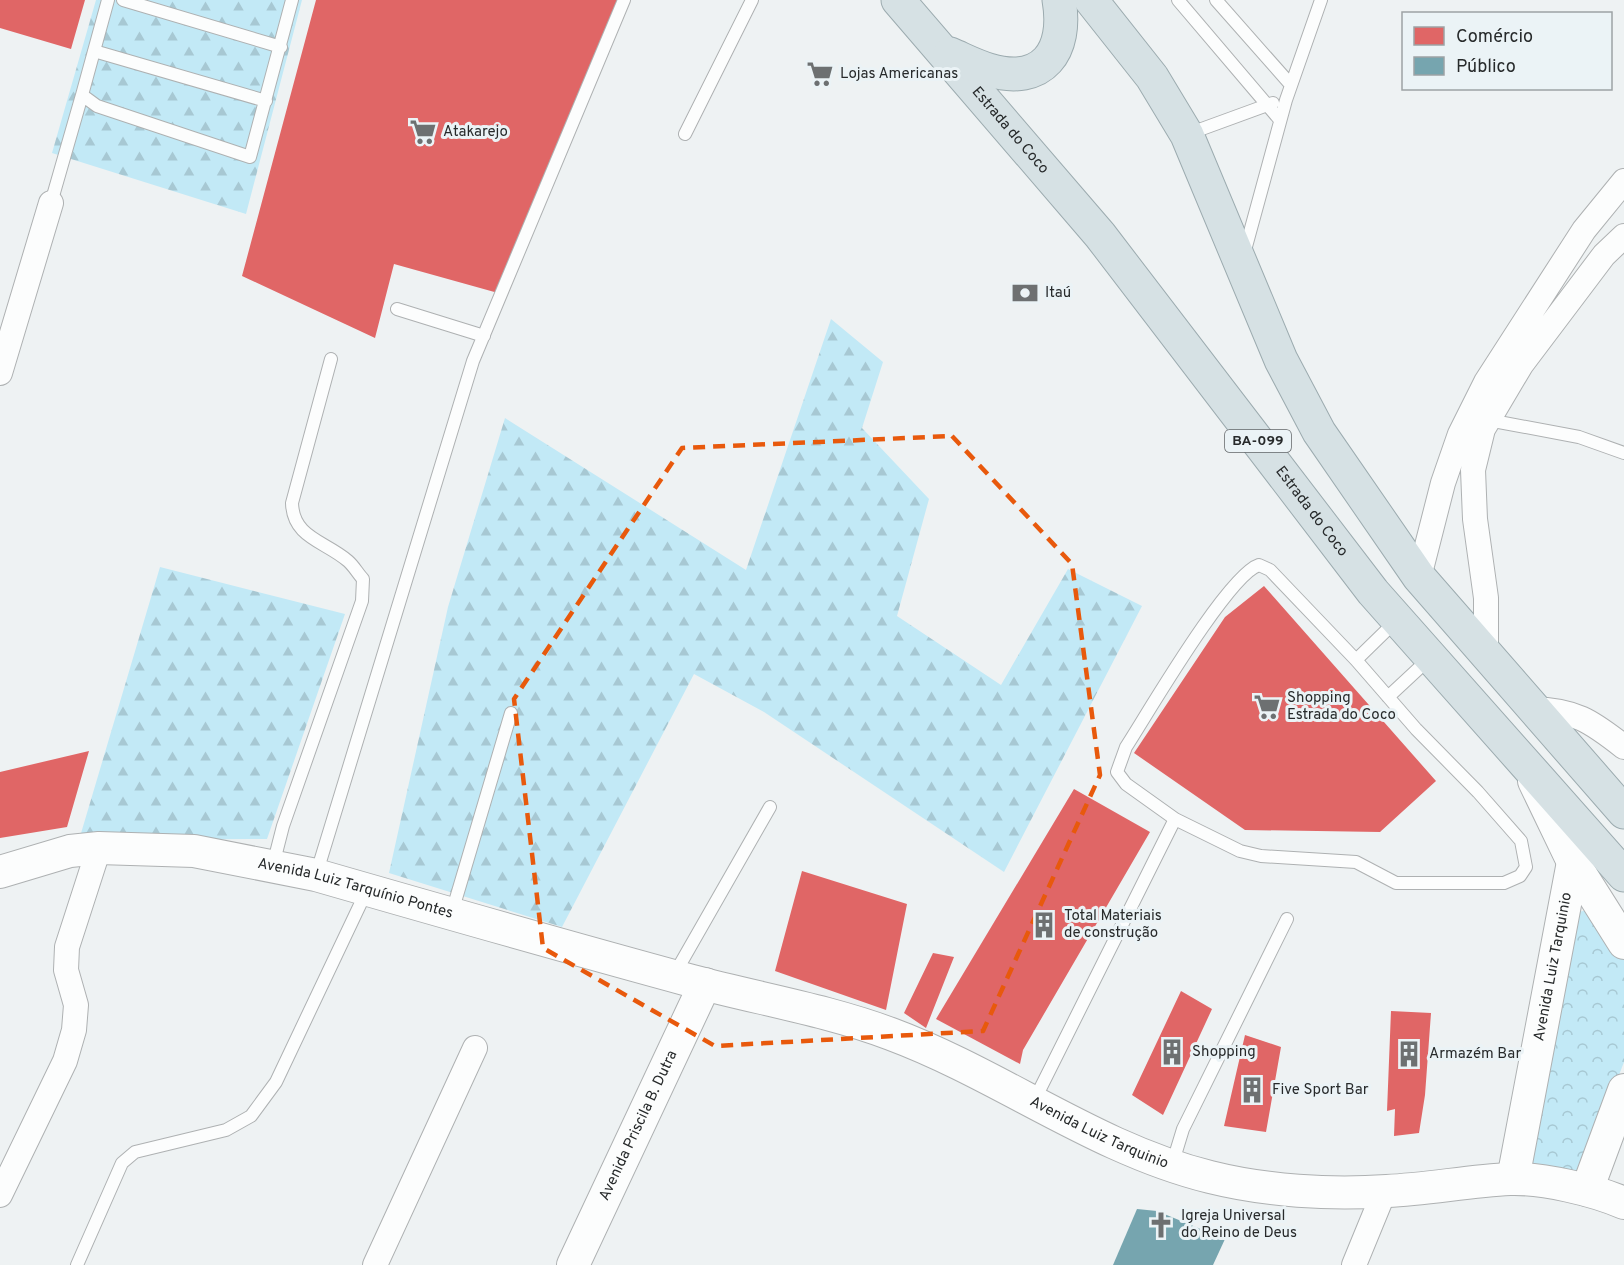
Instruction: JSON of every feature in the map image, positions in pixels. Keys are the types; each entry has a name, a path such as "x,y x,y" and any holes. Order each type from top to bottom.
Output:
{"highway":[{"name":"Estrada do Coco","path":"898,0 1100,235 1374,592 1624,875"},
{"path":"942,51 989,70 1016,74 1038,69 1054,56 1060,34 1059,0"},
{"path":"1091,0 1152,77 1187,135 1281,360 1319,432 1419,577 1624,812"}],"street":[{"path":"1486,653 1486,598 1475,519 1473,470 1483,429 1480,415 1530,313 1584,230 1624,181"},
{"path":"0,373 51,204"},
{"path":"1419,577 1443,483 1460,434 1480,415 1521,365 1604,255 1624,236"},
{"path":"1530,313 1550,328"},
{"path":"1532,709 1557,709 1578,714 1598,726 1624,747"},
{"path":"1526,764 1573,862 1624,943"},
{"path":"0,1195 68,1051 74,1030 76,1005 66,970 67,947 99,849"},
{"name":"Avenida Luiz Tarquínio Pontes","path":"0,872 70,851 99,849 194,851 316,875 705,984"},
{"name":"Avenida Luiz Tarquinio","path":"1513,1179 1573,862"},
{"name":"Avenida Luiz Tarquinio","path":"705,984 822,1011 892,1034 982,1074 1131,1152 1210,1177 1269,1187 1384,1192 1513,1179 1587,1190 1624,1203"},
{"name":"Avenida Priscila B. Dutra","path":"573,1265 705,984"},
{"path":"375,1265 475,1048"},
{"path":"1587,1190 1624,1090"},
{"path":"1354,1265 1384,1192"}],"lane":[{"path":"51,204 108,0"},
{"path":"123,0 281,47"},
{"path":"82,95 97,106 250,157 292,0"},
{"path":"316,875 473,361 624,0"},
{"path":"685,134 752,0"},
{"path":"1178,0 1280,120"},
{"path":"1216,0 1291,84"},
{"path":"1242,263 1286,100 1321,0"},
{"path":"94,51 266,101"},
{"path":"1187,135 1286,100"},
{"path":"397,309 484,336"},
{"path":"273,866 283,826 362,601 363,579 349,561 299,528 292,518 292,503 331,359"},
{"path":"1480,415 1579,436 1624,453"},
{"path":"1258,565 1270,570 1388,697 1521,841 1526,867 1520,876 1504,883 1396,882 1356,862 1261,856 1240,851 1175,819 1126,784 1117,772 1120,760 1220,602 1250,568 1258,565"},
{"path":"1356,660 1397,619"},
{"path":"1388,697 1431,657"},
{"path":"452,914 512,713"},
{"path":"673,976 771,807"},
{"path":"1034,1101 1175,819"},
{"path":"77,1265 122,1163 135,1152 226,1130 251,1116 276,1082 367,890"},
{"path":"1172,1165 1183,1128 1287,919"}],"highlighted area":[{"path":"952,436 1072,564 1100,775 983,1031 715,1046 543,948 514,699 682,448"}],"green space":[{"path":"96,0 302,0 246,214 52,153"},
{"path":"831,319 883,362 862,428 929,499 897,616 1001,685 1068,569 1142,606 1004,872 764,712 694,674 562,927 389,873 448,607 505,418 746,570"},
{"path":"160,567 345,614 267,839 79,840"},
{"path":"1589,910 1624,959 1624,1062 1579,1179 1522,1168 1572,913"}],"building: Comércio":[{"path":"0,0 85,0 71,49 0,28"},
{"name":"Atakarejo","path":"316,0 619,0 498,293 394,264 375,338 242,276"},
{"name":"Shopping Estrada do Coco","path":"1264,586 1436,781 1380,832 1245,830 1134,753 1225,617"},
{"path":"89,751 67,827 0,838 0,772"},
{"name":"Total Materiais de construção","path":"1074,789 1150,832 1023,1050 1020,1064 936,1019"},
{"path":"802,871 907,904 886,1010 775,971"},
{"path":"933,953 954,957 926,1028 904,1013"},
{"name":"Shopping","path":"1181,991 1212,1009 1163,1115 1132,1095"},
{"name":"Armazém Bar","path":"1391,1011 1431,1013 1425,1095 1419,1133 1394,1136 1395,1109 1387,1111"},
{"name":"Five Sport Bar","path":"1245,1035 1281,1047 1266,1132 1224,1126"}],"building: Público":[{"name":"Igreja Universal do Reino de Deus","path":"1137,1209 1157,1211 1225,1239 1213,1265 1113,1265"}],"place":[{"name":"Lojas Americanas","path":"820,74"},
{"name":"Atakarejo","path":"423,132"},
{"name":"Itaú","path":"1025,293"},
{"name":"Shopping Estrada do Coco","path":"1267,707"},
{"name":"Total Materiais de construção","path":"1044,925"},
{"name":"Shopping","path":"1172,1052"},
{"name":"Armazém Bar","path":"1409,1054"},
{"name":"Five Sport Bar","path":"1252,1090"},
{"name":"Igreja Universal do Reino de Deus","path":"1161,1225"}]}
